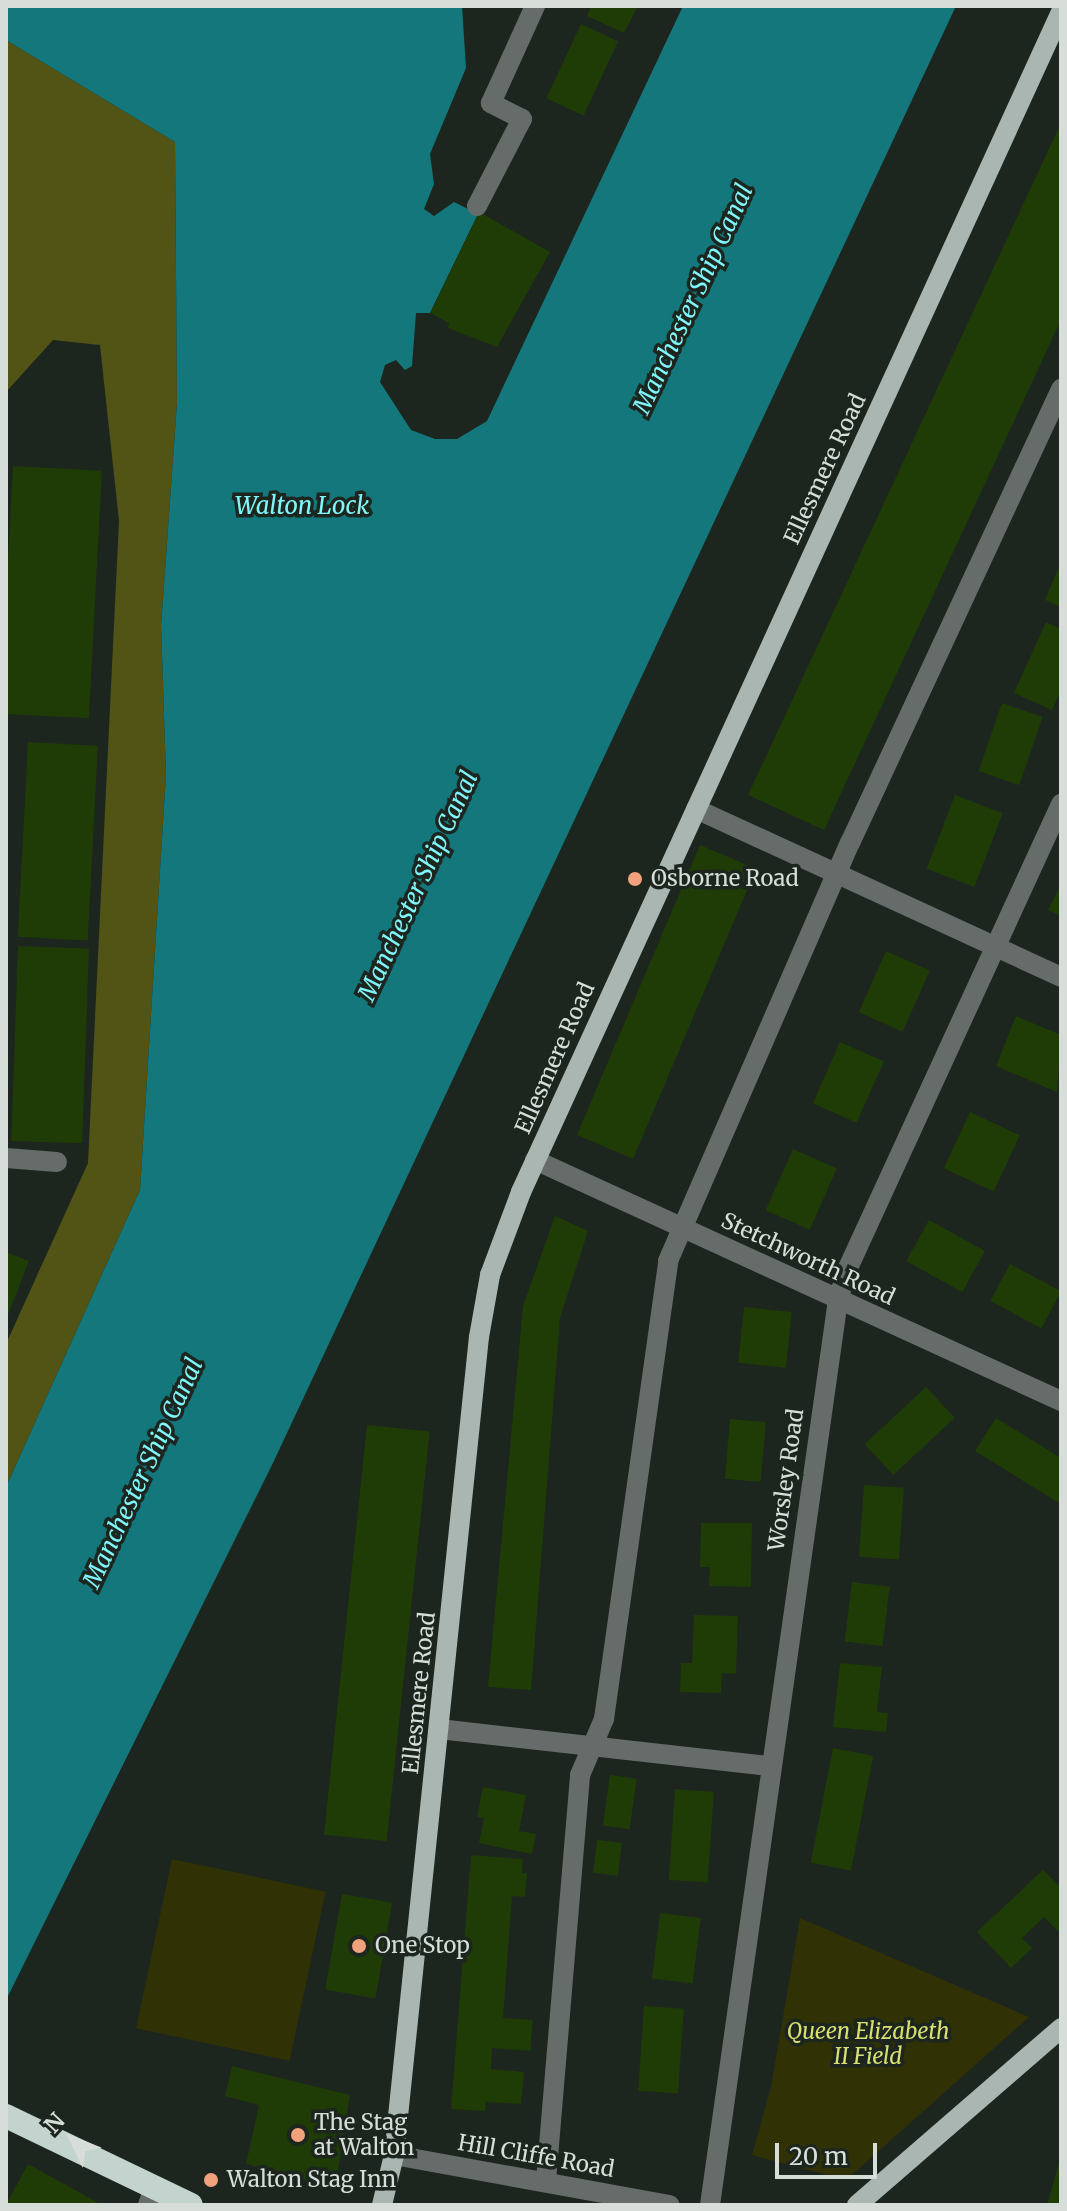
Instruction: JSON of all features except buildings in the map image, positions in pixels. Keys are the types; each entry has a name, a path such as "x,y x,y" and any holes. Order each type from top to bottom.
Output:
{"highway":[{"path":"6,2116 151,2196 191,2205"}],"main road":[{"name":"Ellesmere Road","path":"382,2205 394,2155 485,1303 499,1248 535,1160 1061,12"},
{"path":"857,2205 1061,2028"}],"street":[{"path":"477,206 522,119 491,103 535,6"},
{"path":"546,2181 580,1775 604,1719 668,1261 838,877 1061,389"},
{"name":"Worsley Road","path":"710,2205 838,1300 848,1268 1061,804"},
{"path":"696,809 1061,977"},
{"path":"6,1158 57,1162"},
{"name":"Stetchworth Road","path":"535,1160 1061,1401"},
{"path":"439,1729 771,1766"},
{"name":"Hill Cliffe Road","path":"394,2155 670,2205"}],"green space":[{"path":"172,1859 326,1892 290,2061 136,2028"},
{"name":"Queen Elizabeth II Field","path":"800,1918 1029,2017 846,2180 752,2155 771,2087"}],"shaded area":[{"path":"6,40 175,142 177,403 161,626 166,774 140,1190 6,1487 6,1344 88,1163 119,521 100,345 53,340 6,392"}],"water":[{"path":"6,6 462,6 466,68 430,154 434,184 424,209 434,216 454,202 478,214 430,313 416,313 412,366 405,370 396,360 385,365 380,382 411,430 435,439 457,439 487,421 683,6 956,6 272,1465 6,2000 6,1487 140,1190 166,774 161,626 177,403 175,142 6,40"}],"place":[{"name":"Osborne Road","path":"635,879"},
{"name":"One Stop","path":"359,1946"},
{"name":"The Stag at Walton","path":"298,2135"},
{"name":"Walton Stag Inn","path":"211,2180"}],"water label":[{"name":"Manchester Ship Canal","path":"693,299"},
{"name":"Walton Lock","path":"302,506"},
{"name":"Manchester Ship Canal","path":"418,886"},
{"name":"Manchester Ship Canal","path":"143,1473"}]}
